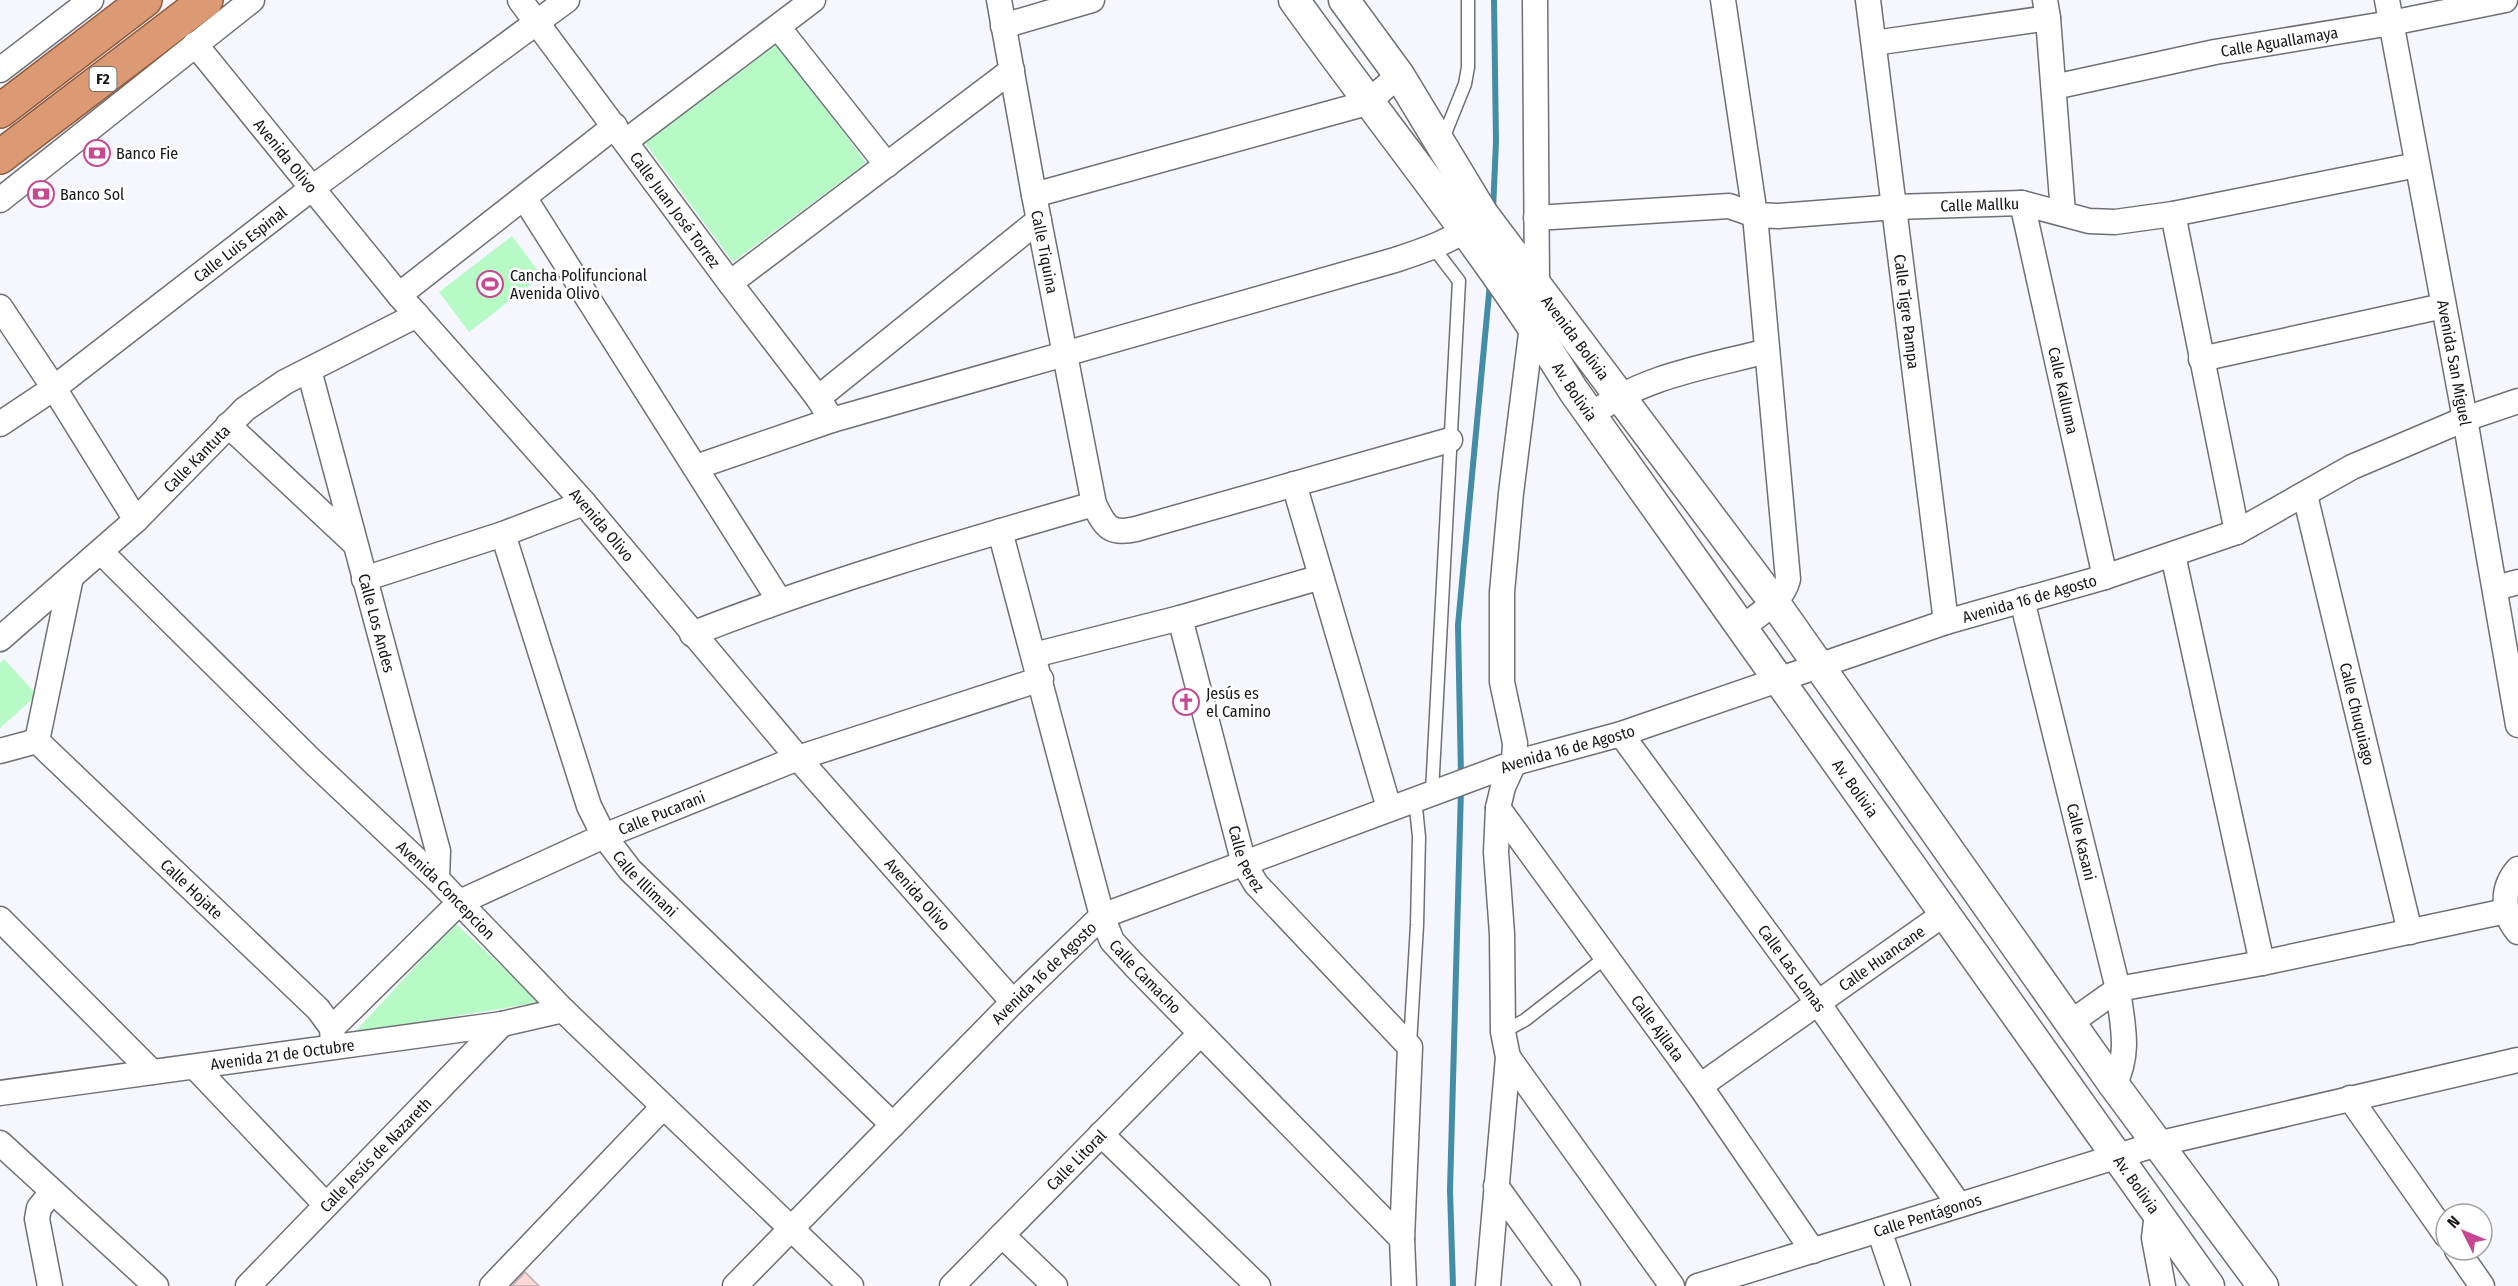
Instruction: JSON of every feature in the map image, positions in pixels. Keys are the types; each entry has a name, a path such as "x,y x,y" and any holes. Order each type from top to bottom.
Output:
{"highway":[{"name":"F2","path":"0,111 145,0"},
{"name":"F2","path":"0,157 206,0"}],"street":[{"path":"0,70 91,0"},
{"path":"0,200 252,0"},
{"name":"Calle Juan José Torrez","path":"520,0 818,398 832,420"},
{"name":"Calle Luis Espinal","path":"0,424 54,388 311,189 567,0"},
{"path":"399,295 525,198 778,27 813,0"},
{"name":"Calle Tiquina","path":"999,0 1094,504"},
{"path":"1003,26 1092,0"},
{"path":"696,467 832,420 1065,355 1433,247 1475,231 1425,177 1367,103 1294,0"},
{"name":"Avenida Bolivia","path":"1344,0 1399,75 1441,142 1475,231 1509,248 1774,602 1818,666"},
{"path":"1488,1286 1508,1057 1503,1032 1502,934 1497,852 1498,807 1503,787 1514,763 1514,737 1502,682 1502,592 1511,493 1537,286 1535,0"},
{"path":"1723,0 1755,215 1788,579 1785,590 1774,602 1743,627"},
{"name":"Calle Tigre Pampa","path":"1868,0 1946,622"},
{"name":"Calle Aguallamaya","path":"2054,87 2389,12 2505,0"},
{"path":"1874,43 2047,9 2063,213"},
{"name":"Avenida San Miguel","path":"2389,12 2465,419 2507,585 2518,725"},
{"path":"778,27 886,165"},
{"name":"Avenida Olivo","path":"195,44 399,295 584,503 798,758 1013,1002"},
{"path":"730,283 1012,70"},
{"path":"1034,195 1367,103 1399,75"},
{"name":"Calle Mallku","path":"1536,218 1729,206 1755,215 1778,216 1895,207 2022,203 2089,221 2115,222 2173,214 2417,165"},
{"path":"525,198 779,600"},
{"name":"Calle Kalluma","path":"2022,203 2105,577"},
{"path":"2173,214 2236,532"},
{"path":"818,398 1039,220"},
{"name":"Av. Bolivia","path":"1475,231 1507,287 1573,390 2209,1286"},
{"path":"2201,359 2443,306"},
{"path":"0,307 54,388 136,520"},
{"name":"Calle Kantuta","path":"0,639 136,520 228,425 262,396 417,315"},
{"path":"1592,415 1619,396 1656,381 1767,351"},
{"name":"Calle Los Andes","path":"309,370 353,542 438,851 437,879"},
{"name":"Avenida 16 de Agosto","path":"735,1286 1013,1002 1102,916 1514,763 1621,734 1946,622 2105,577 2173,555 2236,532 2352,467 2465,419 2518,401"},
{"path":"228,425 353,542"},
{"path":"692,634 779,600 902,560 1094,504 1107,526 1113,531 1123,532 1450,440"},
{"path":"1294,484 1389,808"},
{"name":"Calle Chuquiago","path":"2305,495 2409,932"},
{"path":"364,579 503,534 584,503"},
{"name":"Calle Camacho","path":"1000,531 1102,916 1112,941 1402,1239"},
{"name":"Calle Illimani","path":"503,534 589,806 604,836 630,870 673,914 893,1125"},
{"name":"Avenida Concepcion","path":"101,552 312,761 437,879 563,1010 851,1286"},
{"path":"2173,555 2262,963"},
{"path":"0,751 37,741 71,577"},
{"path":"1034,655 1180,618 1321,577"},
{"name":"Calle Kasani","path":"2022,600 2118,989 2125,1060 2114,1084"},
{"name":"Calle Perez","path":"1180,618 1244,864 1256,884 1410,1047"},
{"path":"1818,666 2070,1023 2263,1286"},
{"name":"Calle Pucarani","path":"332,1038 460,902 604,836 798,758 1041,679"},
{"name":"Calle Las Lomas","path":"1621,734 1818,1004 1959,1205"},
{"name":"Calle Hojate","path":"37,741 318,1009 332,1038"},
{"name":"Calle Ajllata","path":"1498,807 1700,1086 1813,1251"},
{"path":"2518,869 2508,883 2505,897 2506,911 2511,924 2518,932"},
{"path":"2070,1023 2118,989 2262,963 2506,911"},
{"name":"Calle Huancane","path":"1700,1086 1944,914"},
{"path":"0,919 152,1072"},
{"name":"Avenida 21 de Octubre","path":"0,1093 195,1067 332,1038 502,1024 563,1010"},
{"name":"Calle Jesús de Nazareth","path":"248,1286 502,1024"},
{"name":"Calle Litoral","path":"952,1286 1200,1034"},
{"path":"1404,1286 1402,1239 1410,1047"},
{"path":"1508,1057 1672,1286"},
{"name":"Calle Pentágonos","path":"1698,1286 2157,1144 2518,1060"},
{"path":"195,1067 326,1205"},
{"path":"2350,1098 2434,1218"},
{"path":"492,1286 663,1107"},
{"path":"1101,1134 1258,1286"},
{"path":"0,1143 156,1286"},
{"path":"1496,1186 1568,1286"},
{"path":"50,1286 38,1220 39,1208 51,1192"},
{"path":"2157,1213 2154,1238 2163,1286"},
{"path":"1879,1230 1898,1286"},
{"path":"1002,1234 1055,1286"},
{"path":"2465,1262 2482,1286"}],"lane":[{"path":"1441,142 1465,84 1468,67 1468,0"},
{"path":"1410,1047 1419,837 1450,440 1459,281 1433,247"},
{"path":"1503,1032 1525,1020 1606,957"}],"green space":[{"path":"778,43 866,163 733,262 645,143"},
{"name":"Cancha Polifuncional Avenida Olivo","path":"512,236 542,276 469,332 439,292"},
{"path":"4,659 37,695 0,728 0,663"},
{"path":"455,923 541,1002 354,1033"}],"building":[{"path":"525,1272 539,1286 512,1286"}],"waterway":[{"path":"1493,210 1496,142 1494,0"},
{"path":"1461,776 1458,625 1490,283"},
{"path":"1453,1286 1450,1190 1461,789"}],"place":[{"name":"Banco Fie","path":"97,153"},
{"name":"Banco Sol","path":"41,194"},
{"name":"Cancha Polifuncional Avenida Olivo","path":"490,284"},
{"name":"Jesús es el Camino","path":"1186,702"}]}
